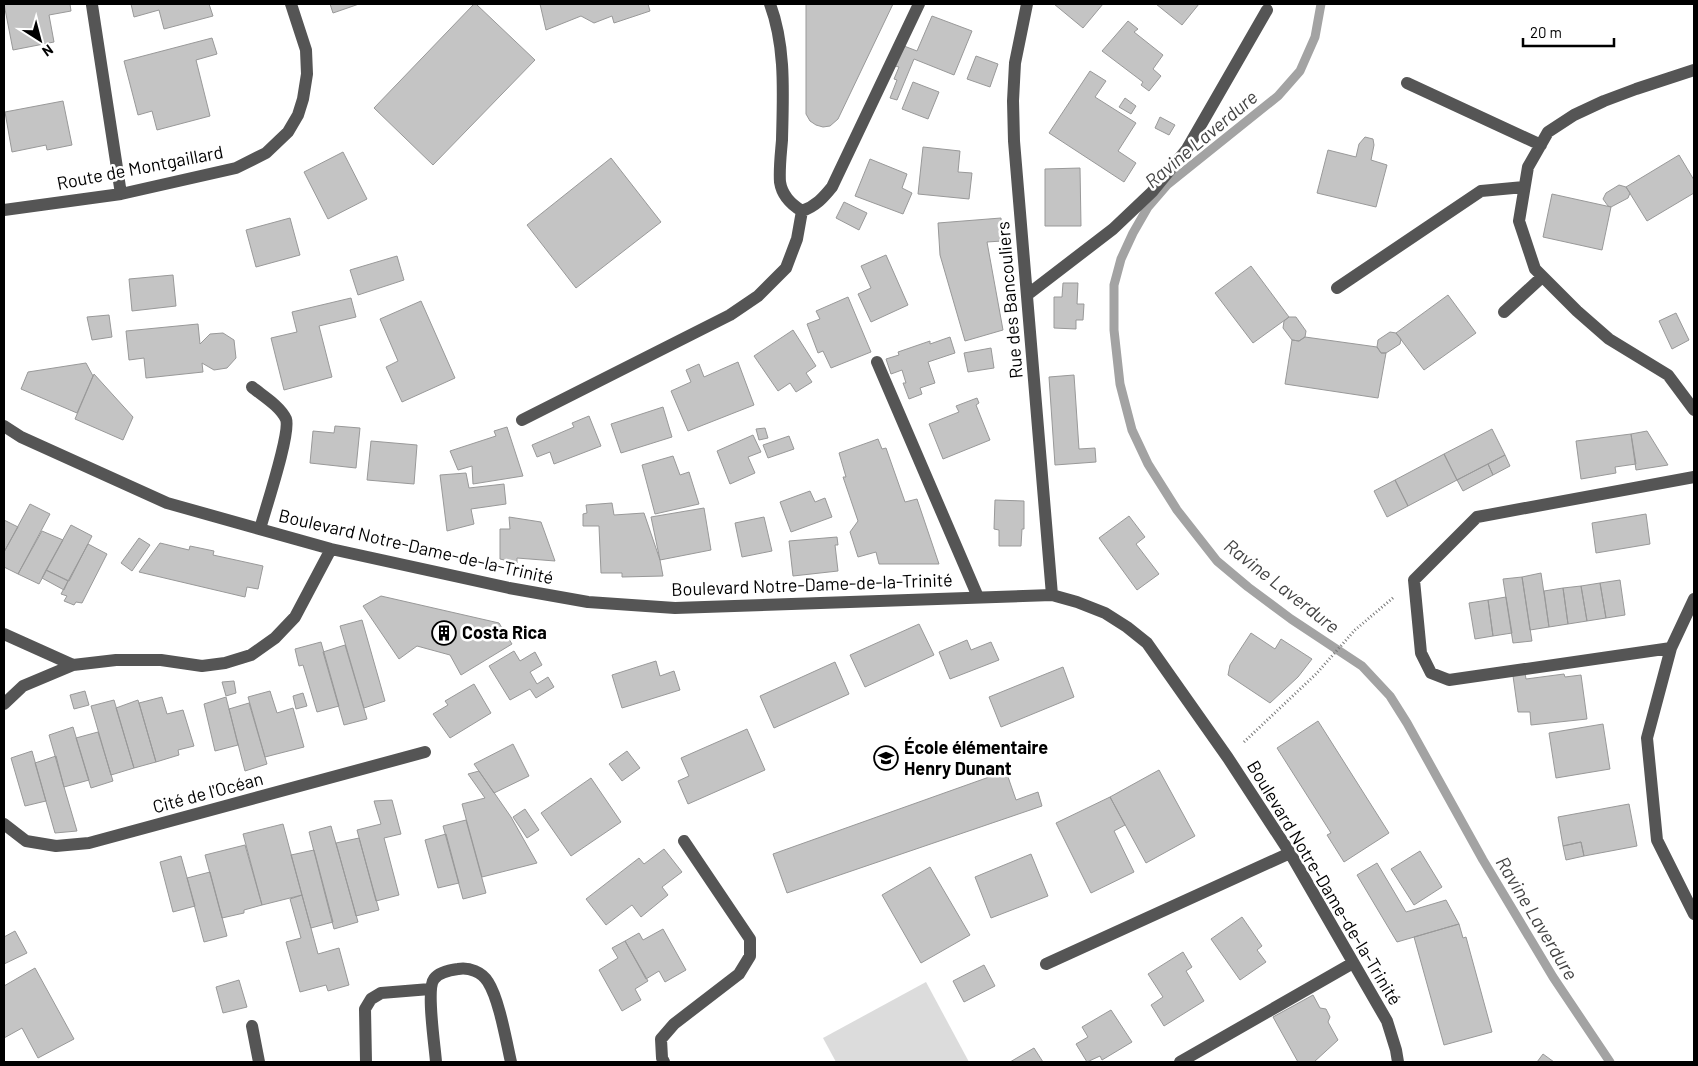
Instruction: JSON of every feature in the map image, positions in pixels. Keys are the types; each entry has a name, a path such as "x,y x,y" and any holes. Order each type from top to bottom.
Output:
{"street":[{"name":"Route de Montgaillard","path":"4,210 120,194 236,168 266,153 288,132 298,115 303,99 306,50 291,4"},
{"path":"770,4 775,18 784,76 780,182 788,199 802,211"},
{"path":"802,211 811,208 820,201 832,186 919,4"},
{"name":"Rue des Bancouliers","path":"1027,4 1015,63 1013,101 1014,142 1052,595"},
{"path":"92,5 120,194"},
{"path":"1027,295 1113,229 1152,192 1187,148 1267,10"},
{"path":"1694,70 1636,89 1596,105 1548,132 1528,167 1519,221 1535,269 1542,277 1609,339 1668,375 1694,410"},
{"path":"1407,83 1541,146"},
{"path":"1337,288 1481,190 1524,187"},
{"path":"522,420 730,315 758,296 786,268 796,239 802,211"},
{"path":"1504,312 1542,277"},
{"path":"877,362 978,597"},
{"path":"252,387 278,408 286,420 286,436 260,529"},
{"name":"Boulevard Notre-Dame-de-la-Trinité","path":"4,426 21,436 167,503 331,549 509,588 588,602 675,608 1052,595 1078,602 1105,613 1127,627 1147,644 1228,758 1290,854 1387,1021 1398,1062"},
{"path":"1671,648 1450,680 1431,673 1421,653 1414,580 1477,517 1694,477"},
{"path":"4,704 23,686 72,665 116,660 161,660 202,666 225,663 251,655 274,638 295,618 331,549"},
{"path":"1694,600 1671,648 1647,738 1657,840 1694,914"},
{"path":"4,634 72,665"},
{"name":"Cité de l'Océan","path":"4,824 26,841 56,846 89,843 425,752"},
{"path":"664,1062 661,1039 674,1024 739,974 750,956 750,939 684,841"},
{"path":"1046,964 1290,854"},
{"path":"1180,1062 1353,963"},
{"path":"436,1062 430,990 433,980 438,975 464,968 476,970 487,980 494,992 511,1062"},
{"path":"366,1062 365,1009 371,999 381,993 430,990"},
{"path":"252,1026 260,1062"}],"path":[{"path":"1228,758 1316,674 1355,630 1414,580"}],"shaded area":[{"path":"926,982 969,1062 836,1062 823,1038"}],"building":[{"path":"4,4 70,4 71,11 49,15 54,42 13,50"},
{"path":"131,4 209,4 213,16 164,29 159,10 134,17"},
{"path":"330,4 359,4 333,13"},
{"path":"474,4 535,60 433,165 374,108"},
{"path":"540,4 648,4 650,11 614,23 612,16 594,23 581,16 546,30"},
{"path":"806,4 893,4 838,119 830,126 816,125 810,121 806,114"},
{"path":"1054,4 1103,4 1083,28"},
{"path":"1156,4 1199,4 1182,25"},
{"path":"932,16 972,31 954,75 914,59 897,100 890,98 897,80 894,79 899,67 895,66 904,46 917,51"},
{"path":"1128,21 1138,29 1134,32 1163,55 1153,69 1161,76 1149,91 1141,85 1143,82 1102,51"},
{"path":"212,38 217,54 196,60 210,116 157,130 152,111 138,115 124,61"},
{"path":"976,56 998,64 990,87 967,79"},
{"path":"1090,71 1106,81 1095,97 1136,123 1118,151 1136,163 1124,182 1049,133"},
{"path":"913,82 939,92 928,119 902,109"},
{"path":"1125,98 1136,106 1131,114 1119,107"},
{"path":"63,101 72,145 47,150 46,145 12,152 5,112"},
{"path":"1160,117 1175,125 1169,135 1155,128"},
{"path":"1365,137 1373,139 1374,145 1371,160 1387,165 1376,207 1317,193 1328,150 1356,157 1359,144"},
{"path":"923,147 960,151 958,172 972,173 969,199 918,194"},
{"path":"343,152 367,199 328,219 304,172"},
{"path":"1679,155 1694,180 1694,193 1647,221 1626,187"},
{"path":"611,158 661,222 576,288 527,225"},
{"path":"870,159 907,174 902,188 912,193 903,214 855,196"},
{"path":"1080,168 1081,226 1045,226 1045,169"},
{"path":"1619,185 1626,187 1630,193 1628,198 1611,207 1608,206 1603,199 1606,193"},
{"path":"1552,194 1611,207 1602,250 1543,237"},
{"path":"844,202 867,213 859,230 836,218"},
{"path":"290,218 300,255 256,267 246,230"},
{"path":"1001,218 1002,241 987,242 1003,330 965,341 940,255 938,223"},
{"path":"886,255 908,305 871,322 858,294 871,288 861,266"},
{"path":"397,256 404,280 358,295 350,270"},
{"path":"1251,266 1289,317 1253,343 1215,293"},
{"path":"173,275 176,306 132,311 129,279"},
{"path":"1063,283 1078,283 1077,304 1084,304 1083,320 1076,320 1076,329 1054,328 1054,297 1062,297"},
{"path":"1448,295 1476,333 1424,370 1396,333"},
{"path":"848,297 871,352 831,368 823,351 818,353 807,324 820,319 816,311"},
{"path":"351,298 356,317 319,326 332,377 284,390 271,338 297,332 292,312"},
{"path":"421,301 455,378 402,402 386,367 398,361 380,319"},
{"path":"1676,313 1689,340 1672,349 1659,321"},
{"path":"109,315 112,337 92,340 87,317"},
{"path":"1289,317 1296,317 1306,331 1305,337 1299,341 1292,340 1283,328 1284,321"},
{"path":"198,324 200,344 210,334 223,333 234,340 236,358 227,368 214,370 202,363 203,372 146,378 144,358 129,360 126,331"},
{"path":"793,330 816,366 806,373 812,382 796,392 790,383 778,391 754,356"},
{"path":"1390,332 1396,333 1401,339 1400,344 1386,353 1381,353 1377,347 1378,340"},
{"path":"950,337 955,353 928,362 935,383 920,388 922,394 909,399 903,383 906,383 902,370 891,374 886,359 899,355 898,352 930,341 930,344"},
{"path":"1305,337 1377,347 1381,353 1386,353 1378,398 1285,384 1292,340 1299,341"},
{"path":"991,348 994,368 968,372 964,353"},
{"path":"738,362 754,405 688,431 671,391 691,382 686,370 699,364 704,377"},
{"path":"86,363 93,376 77,413 21,389 28,372"},
{"path":"94,374 133,417 123,440 75,419"},
{"path":"1074,375 1079,449 1095,448 1096,462 1055,465 1049,377"},
{"path":"977,398 979,403 976,405 990,440 943,459 929,424 959,412 956,406"},
{"path":"663,407 672,437 621,453 611,424"},
{"path":"589,416 601,446 554,464 550,452 537,457 532,445 574,427 572,423"},
{"path":"335,426 360,428 356,468 310,463 313,431 334,433"},
{"path":"507,427 523,476 473,484 472,466 458,470 450,451 496,436 494,431"},
{"path":"765,428 768,438 759,440 756,429"},
{"path":"1492,429 1505,455 1457,480 1444,454"},
{"path":"1647,431 1668,465 1636,470 1631,434"},
{"path":"1631,434 1636,464 1615,467 1616,473 1581,479 1576,441"},
{"path":"753,435 761,452 748,457 755,473 730,484 717,451"},
{"path":"789,436 794,449 768,458 763,445"},
{"path":"878,439 882,449 886,448 905,502 917,499 939,564 879,564 876,552 858,557 850,532 858,521 843,477 846,477 839,453"},
{"path":"371,441 417,445 414,484 367,480"},
{"path":"1444,454 1457,480 1408,506 1395,480"},
{"path":"1505,455 1510,466 1493,475 1488,464"},
{"path":"673,456 680,475 689,472 699,504 655,514 642,465"},
{"path":"1488,464 1493,475 1463,491 1457,480"},
{"path":"466,473 469,488 504,484 506,504 471,509 474,524 447,531 440,475"},
{"path":"1395,480 1408,506 1387,517 1374,491"},
{"path":"810,491 815,502 825,498 832,517 791,532 780,502"},
{"path":"995,500 1024,501 1024,529 1022,529 1021,546 999,546 999,530 994,529"},
{"path":"612,503 614,515 644,513 660,560 663,576 622,577 622,573 601,573 599,526 583,526 583,514 587,513 586,505"},
{"path":"30,504 50,514 18,574 4,567 4,552"},
{"path":"704,508 711,550 660,560 651,517"},
{"path":"1646,514 1650,544 1596,553 1592,523"},
{"path":"1129,516 1145,537 1136,544 1159,574 1137,590 1099,538"},
{"path":"509,517 541,522 555,561 517,558 517,563 500,559 500,529 510,529"},
{"path":"764,517 772,551 742,557 735,523"},
{"path":"4,520 18,527 4,552"},
{"path":"71,525 92,536 69,581 46,570"},
{"path":"42,531 63,540 39,584 18,574"},
{"path":"837,537 838,545 835,545 838,571 793,576 789,541"},
{"path":"139,538 150,545 132,571 121,563"},
{"path":"160,543 189,550 190,546 214,551 213,555 263,566 258,589 247,587 245,597 139,572"},
{"path":"88,544 107,554 82,603 76,602 74,605 64,601 67,596 61,594"},
{"path":"46,570 68,581 64,590 42,578"},
{"path":"1541,573 1549,627 1530,630 1522,577"},
{"path":"1522,577 1532,641 1513,643 1503,579"},
{"path":"1620,580 1625,615 1606,618 1600,583"},
{"path":"1600,583 1606,618 1587,621 1581,586"},
{"path":"1581,586 1587,621 1568,624 1563,588"},
{"path":"1563,588 1568,624 1549,627 1544,591"},
{"name":"Costa Rica","path":"381,596 499,623 512,644 461,675 450,655 417,646 399,659 363,606"},
{"path":"1506,597 1512,633 1493,636 1488,600"},
{"path":"1488,600 1493,636 1475,639 1469,603"},
{"path":"362,620 385,701 364,708 340,626"},
{"path":"919,624 934,655 865,687 850,655"},
{"path":"1251,633 1275,649 1281,639 1312,659 1298,677 1270,703 1228,675 1230,665"},
{"path":"967,640 971,650 991,642 999,660 950,679 939,652"},
{"path":"321,642 339,706 317,712 303,665 299,666 295,649"},
{"path":"345,645 367,719 344,725 323,652"},
{"path":"514,651 520,661 535,652 542,665 530,672 537,684 548,677 554,687 536,698 530,689 510,700 489,666"},
{"path":"656,661 660,676 674,671 680,690 622,708 612,675"},
{"path":"835,662 849,694 774,728 760,696"},
{"path":"1063,667 1074,697 1001,727 989,697"},
{"path":"1525,673 1526,679 1564,674 1565,677 1581,675 1587,719 1531,725 1530,712 1518,712 1513,676"},
{"path":"234,681 236,693 226,696 222,682"},
{"path":"474,684 491,713 450,738 433,714 448,705 445,701"},
{"path":"85,691 89,705 74,709 70,695"},
{"path":"270,691 277,713 293,708 304,747 265,757 248,697"},
{"path":"303,693 307,706 296,709 293,696"},
{"path":"162,697 167,714 183,710 194,746 178,750 179,755 156,762 139,703"},
{"path":"226,697 238,745 215,751 204,704"},
{"path":"114,700 134,768 111,775 91,706"},
{"path":"138,700 156,762 134,768 116,708"},
{"path":"249,703 267,764 245,771 229,709"},
{"path":"1318,721 1389,833 1344,862 1327,835 1331,833 1277,748"},
{"path":"1603,724 1610,769 1556,778 1549,733"},
{"path":"73,727 89,780 64,787 49,735"},
{"path":"747,729 765,770 688,804 678,781 689,776 681,758"},
{"path":"98,732 113,781 91,788 76,738"},
{"path":"513,744 529,776 494,793 474,764"},
{"path":"32,751 46,801 25,806 11,758"},
{"path":"627,751 640,768 622,781 609,764"},
{"path":"56,756 77,831 55,833 35,763"},
{"path":"1159,770 1195,836 1146,863 1110,797"},
{"path":"479,771 511,817 537,863 482,877 462,804 485,798 468,774"},
{"path":"1006,771 1016,800 1038,792 1042,806 787,893 773,854"},
{"path":"591,778 621,822 571,856 541,813"},
{"path":"1110,797 1125,825 1114,831 1134,872 1091,893 1056,823"},
{"path":"392,800 401,834 384,838 399,895 376,901 357,830 381,824 374,801"},
{"path":"1629,804 1637,846 1584,856 1581,842 1563,846 1558,817"},
{"path":"525,809 539,830 527,838 513,817"},
{"path":"466,820 486,893 463,899 443,826"},
{"path":"283,824 302,895 262,905 243,834"},
{"path":"331,826 358,922 334,929 309,832"},
{"path":"446,834 459,883 438,888 425,840"},
{"path":"359,838 379,910 356,916 336,843"},
{"path":"1581,842 1584,856 1566,860 1563,846"},
{"path":"245,845 262,905 244,910 244,913 222,918 205,855"},
{"path":"664,849 682,872 662,887 668,895 641,917 632,905 606,925 586,899 639,858 644,864"},
{"path":"314,850 333,922 311,928 291,855"},
{"path":"1420,851 1442,887 1414,905 1391,869"},
{"path":"1031,854 1048,896 991,918 975,877"},
{"path":"181,856 195,906 173,912 160,862"},
{"path":"1377,863 1406,912 1446,900 1459,924 1397,942 1357,875"},
{"path":"930,867 970,935 921,963 882,895"},
{"path":"210,872 227,936 204,942 187,878"},
{"path":"302,895 318,954 339,948 349,985 328,991 326,985 300,992 286,942 301,938 290,899"},
{"path":"1242,917 1262,946 1257,950 1266,962 1240,980 1211,939"},
{"path":"1459,924 1463,938 1466,937 1492,1032 1444,1045 1414,937"},
{"path":"663,929 686,970 665,982 659,971 646,979 625,941 639,933 643,940"},
{"path":"15,931 27,953 4,964 4,937"},
{"path":"625,941 648,981 635,989 641,1000 622,1011 599,970 618,958 612,948"},
{"path":"1183,952 1192,967 1186,971 1204,1001 1164,1026 1151,1005 1163,997 1148,974"},
{"path":"984,965 995,986 964,1002 953,981"},
{"path":"35,968 74,1039 38,1058 22,1028 4,1038 4,986"},
{"path":"239,980 247,1007 223,1013 216,987"},
{"path":"1313,995 1320,1008 1326,1009 1330,1017 1328,1022 1338,1040 1314,1062 1298,1062 1273,1017"},
{"path":"1111,1010 1132,1042 1102,1060 1100,1056 1087,1062 1076,1044 1088,1037 1082,1027"},
{"path":"1034,1048 1043,1062 1010,1062"},
{"path":"1543,1054 1554,1062 1537,1062"}],"waterway":[{"name":"Ravine Laverdure","path":"1321,4 1315,37 1300,71 1278,96 1167,185 1148,207 1121,259 1114,285 1114,330 1120,384 1132,430 1148,464 1177,510 1217,561 1291,619 1362,666 1390,696 1483,860 1553,977 1610,1062"}],"place":[{"name":"Costa Rica","path":"444,633"},
{"name":"École élémentaire Henry Dunant","path":"886,758"}]}
